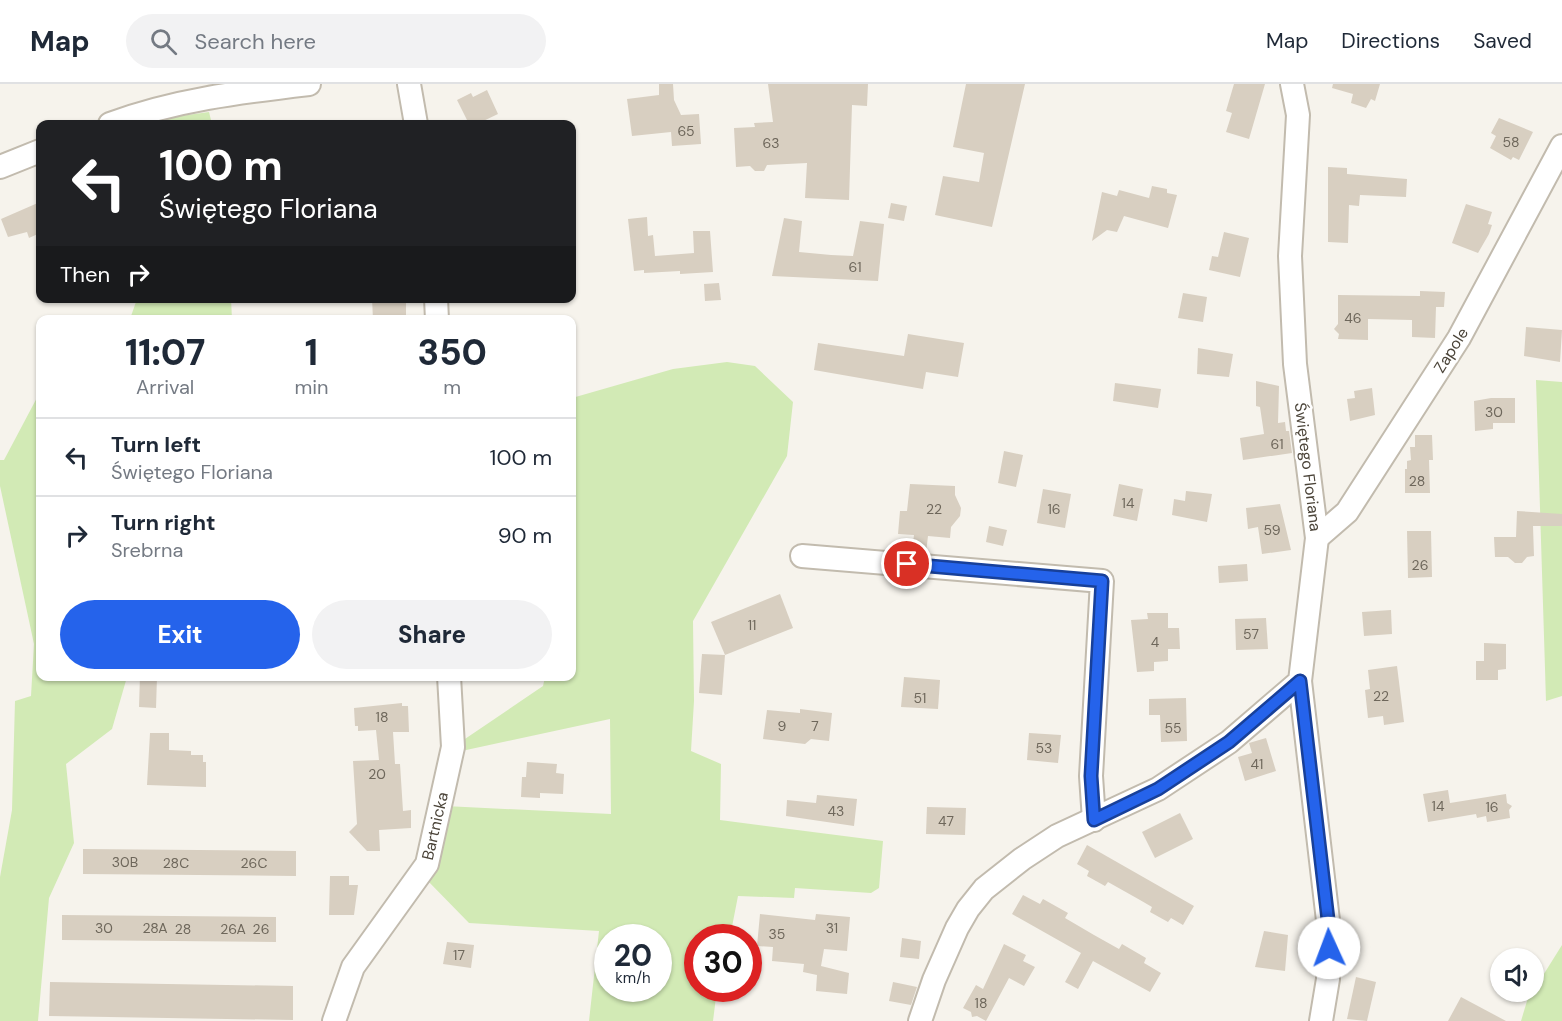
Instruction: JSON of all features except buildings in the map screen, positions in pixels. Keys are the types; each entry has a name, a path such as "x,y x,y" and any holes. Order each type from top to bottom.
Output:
{"street":[{"path":"121,120 150,110 241,92 309,84"},
{"path":"409,84 415,120"},
{"name":"Świętego Floriana","path":"1292,84 1298,116 1290,256 1295,364 1317,538 1300,681 1329,928 1328,979 1321,1021"},
{"name":"Zapole","path":"1317,538 1347,512 1459,338 1562,147"},
{"path":"0,167 36,153"},
{"path":"802,556 1102,581 1091,776 1094,820"},
{"name":"Bartnicka","path":"334,1021 353,967 427,864 453,747 449,681"},
{"path":"920,1021 934,980 957,928 968,909 984,890 1022,859 1057,836 1158,789 1229,742 1300,681"}],"green space":[{"path":"209,112 211,120 152,120"},
{"path":"136,303 231,303 232,315 131,315"},
{"path":"727,362 755,366 793,402 787,456 693,621 694,701 691,751 721,764 720,820 883,841 879,888 871,893 795,888 794,898 738,896 733,924 684,924 684,1002 715,1002 713,1021 589,1021 594,976 594,1002 672,1002 672,924 594,924 594,931 469,923 426,879 445,806 611,814 610,719 457,752 459,743 543,686 544,681 576,681 576,397 673,369"},
{"path":"1536,380 1562,382 1562,696 1546,701"},
{"path":"36,400 36,681 126,681 112,729 66,764 74,843 49,898 38,1021 0,1021 0,877 12,810 15,701 31,696 34,644 0,486 0,460 4,460"},
{"path":"1562,945 1562,1021 1521,1021 1527,1002 1544,1002 1544,974"}],"route":[{"path":"907,564 1102,581 1091,776 1094,820 1158,789 1229,742 1300,681 1329,928 1329,948"}]}
